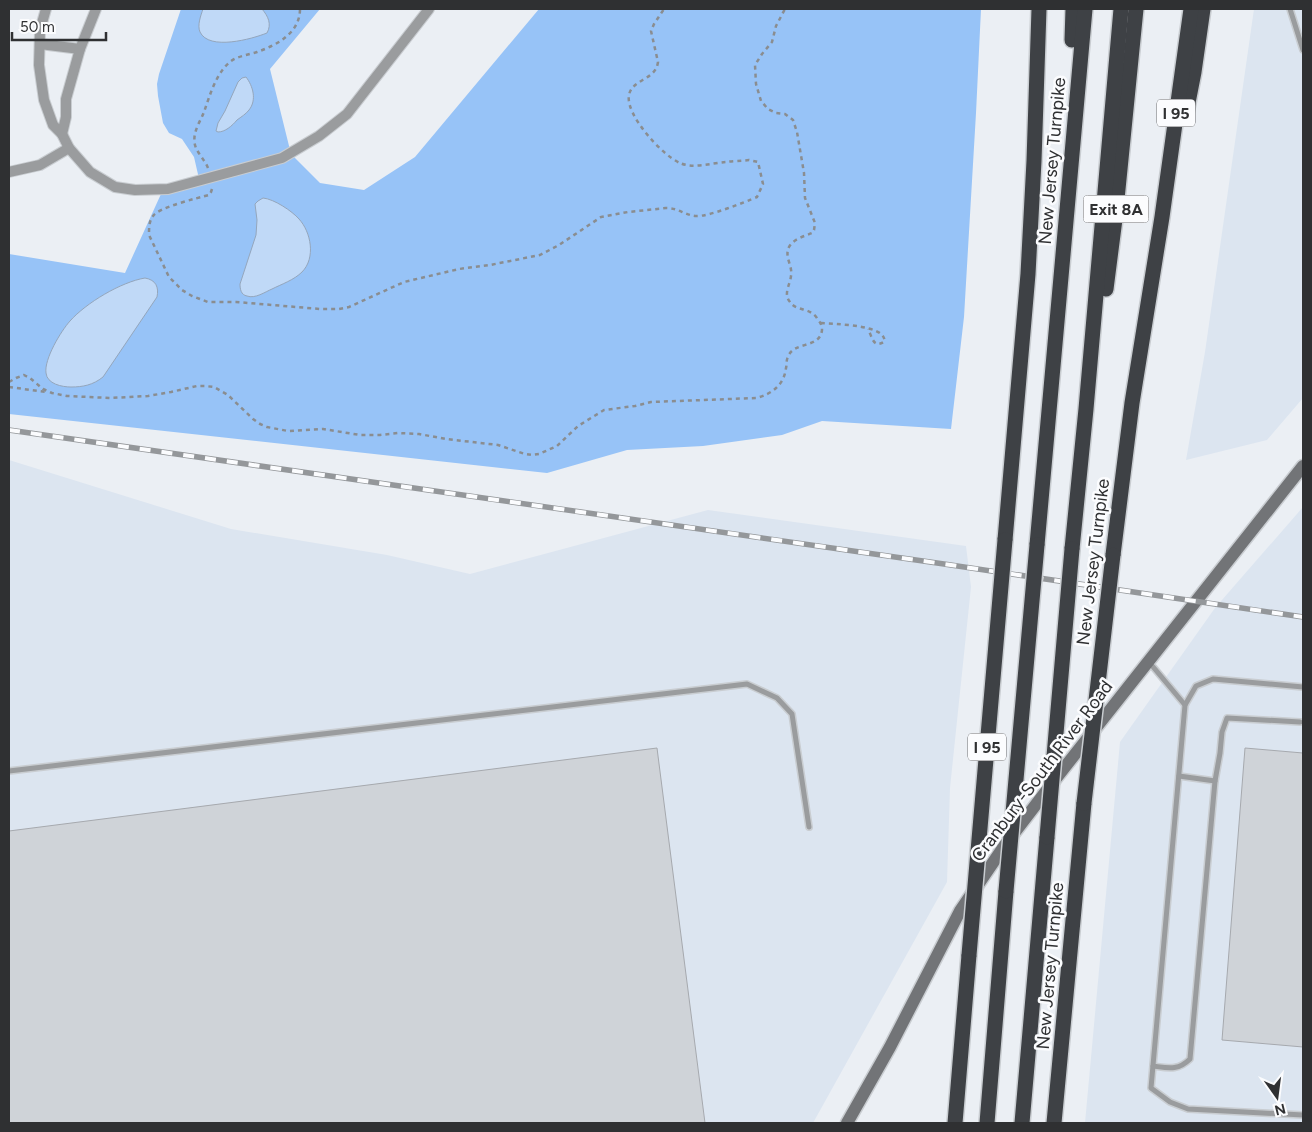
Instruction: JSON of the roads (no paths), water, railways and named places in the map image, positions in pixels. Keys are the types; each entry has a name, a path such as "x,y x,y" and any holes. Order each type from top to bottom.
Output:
{"highway":[{"path":"1029,9 1034,161"},
{"name":"New Jersey Turnpike","path":"955,1123 1028,274 1040,9"},
{"path":"1068,197 1073,9"},
{"name":"New Jersey Turnpike","path":"987,1123 1036,545 1085,9"},
{"name":"New Jersey Turnpike","path":"1022,1123 1121,9"},
{"name":"Exit 8A","path":"1086,409 1113,235 1136,9"},
{"name":"New Jersey Turnpike","path":"1054,1123 1084,803 1113,555 1132,403 1162,217 1191,9"},
{"name":"Exit 8A","path":"1162,217 1181,139 1194,72 1203,9"}],"main road":[{"name":"Cranbury-South River Road","path":"846,1123 890,1047 960,911 1005,845 1056,777 1303,466"}],"street":[{"path":"46,9 40,30 40,65 44,100 54,125 62,134 69,148 90,172 115,187 135,190 168,189 282,158 319,136 347,114 429,9"},
{"path":"62,134 66,117 66,99 80,49 96,9"},
{"path":"40,44 80,49"},
{"path":"9,172 40,165 69,148"}],"lane":[{"path":"1290,9 1303,50"},
{"path":"1149,662 1185,705"},
{"path":"1303,687 1213,679 1196,686 1185,705 1151,1088 1170,1102 1188,1109 1303,1115"},
{"path":"9,771 747,684 777,698 792,714 809,827"},
{"path":"1153,1066 1175,1068 1184,1065 1190,1059 1215,780 1222,732 1227,718 1300,722"},
{"path":"1179,776 1215,780"}],"railway":[{"path":"9,430 1303,617"}]}
